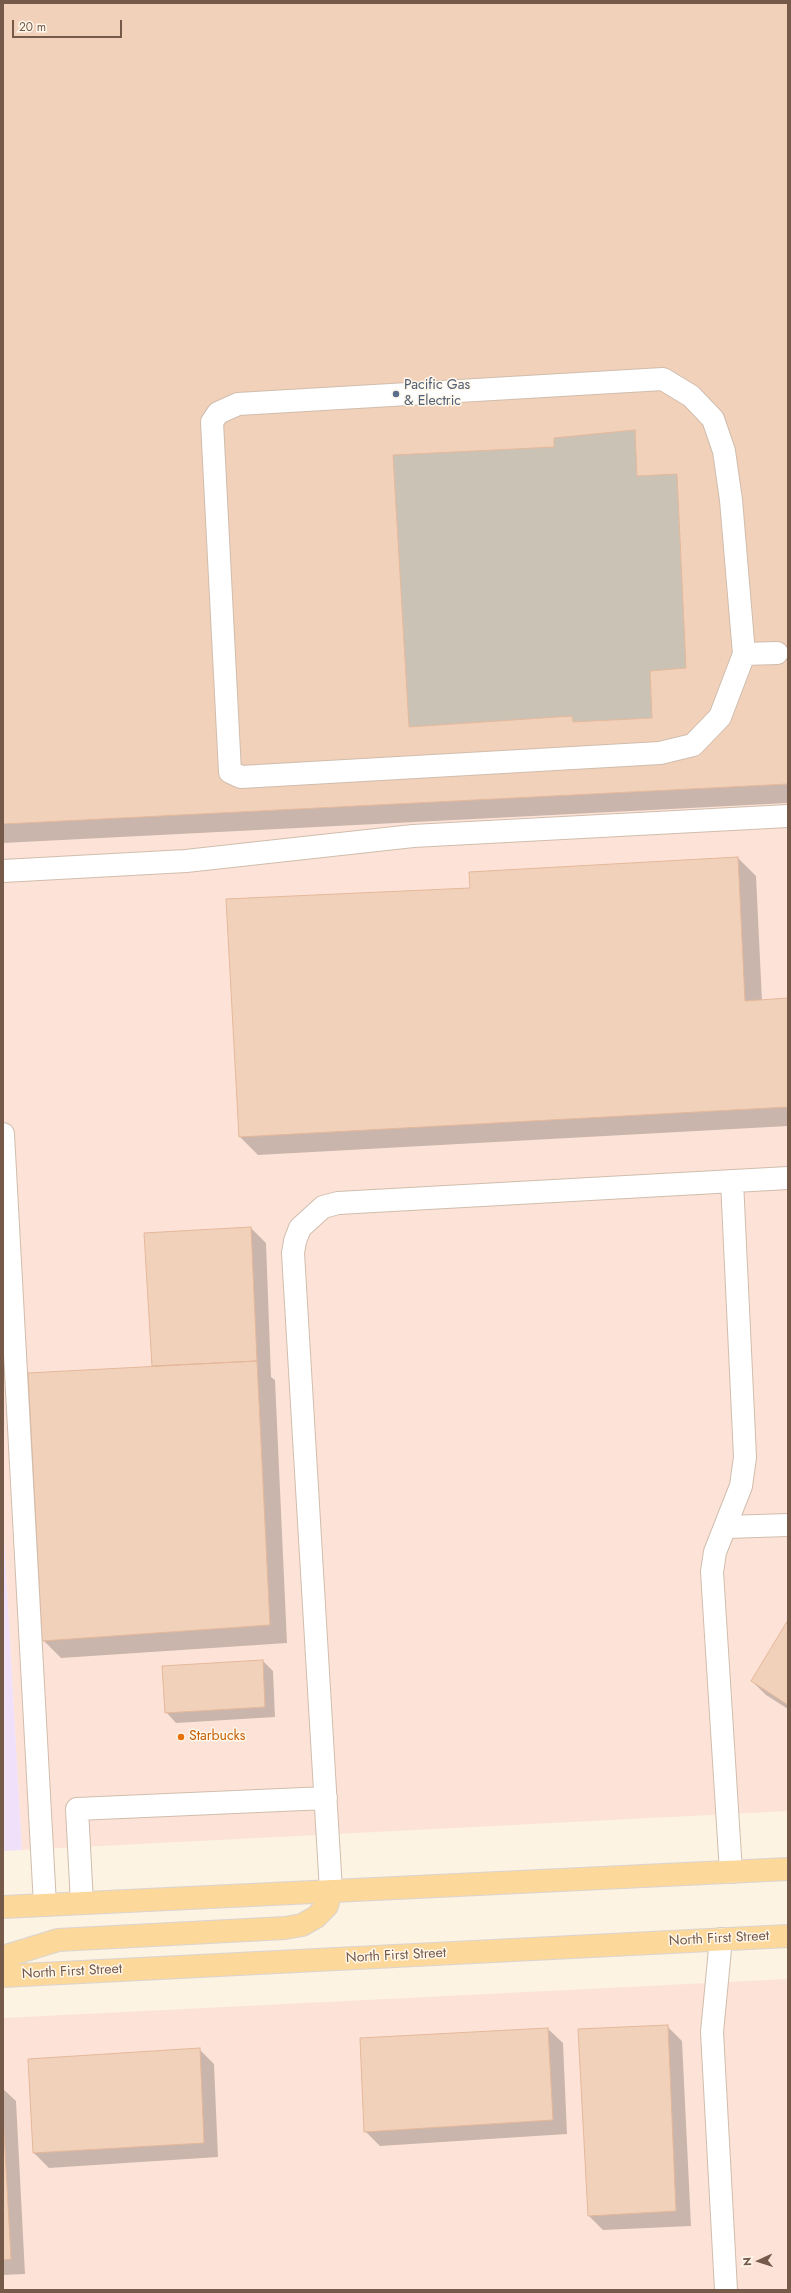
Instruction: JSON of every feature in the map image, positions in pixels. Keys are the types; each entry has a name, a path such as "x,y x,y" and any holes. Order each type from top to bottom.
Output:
{"main road":[{"path":"3,1907 788,1869"},
{"path":"3,1957 58,1940 285,1928 302,1925 316,1917 327,1906 331,1891"},
{"name":"North First Street","path":"3,1976 788,1936"}],"lane":[{"path":"663,379 691,396 713,420 724,451 731,500 744,654 720,717 693,745 666,751 240,777 230,772 212,422 218,412 238,404 663,379"},
{"path":"744,654 784,651"},
{"path":"3,871 186,861 413,836 788,816"},
{"path":"3,1134 44,1905"},
{"path":"331,1891 293,1258 295,1241 300,1228 323,1207 338,1203 788,1178"},
{"path":"731,1872 712,1572 715,1552 727,1527 741,1486 746,1456 732,1181"},
{"path":"727,1527 788,1525"},
{"path":"82,1903 77,1810 326,1798"},
{"path":"721,1939 712,2032 726,2290"}],"shaded area":[{"path":"788,784 788,1811 22,1850 3,1519 3,824"},
{"path":"3,1519 22,1850 3,1851"},
{"path":"788,1979 788,2290 3,2290 3,2018"}],"building":[{"name":"Pacific Gas & Electric","path":"3,3 788,3 788,784 3,824"},
{"path":"635,430 637,476 677,474 686,668 650,671 652,718 573,722 572,716 409,727 393,455 554,447 554,438"},
{"path":"738,857 745,1001 788,998 788,1107 239,1137 226,899 470,888 469,872"},
{"path":"251,1227 257,1361 152,1366 144,1233"},
{"path":"257,1361 270,1625 42,1641 28,1373"},
{"path":"788,1620 788,1705 751,1681"},
{"path":"263,1660 265,1707 165,1713 162,1666"},
{"path":"668,2025 676,2211 588,2216 578,2029"},
{"path":"548,2028 553,2120 364,2132 360,2038"},
{"path":"200,2048 204,2143 33,2153 28,2059"},
{"path":"3,2114 11,2259 3,2260"}],"place":[{"name":"Pacific Gas & Electric","path":"396,394"},
{"name":"Starbucks","path":"181,1737"}]}
